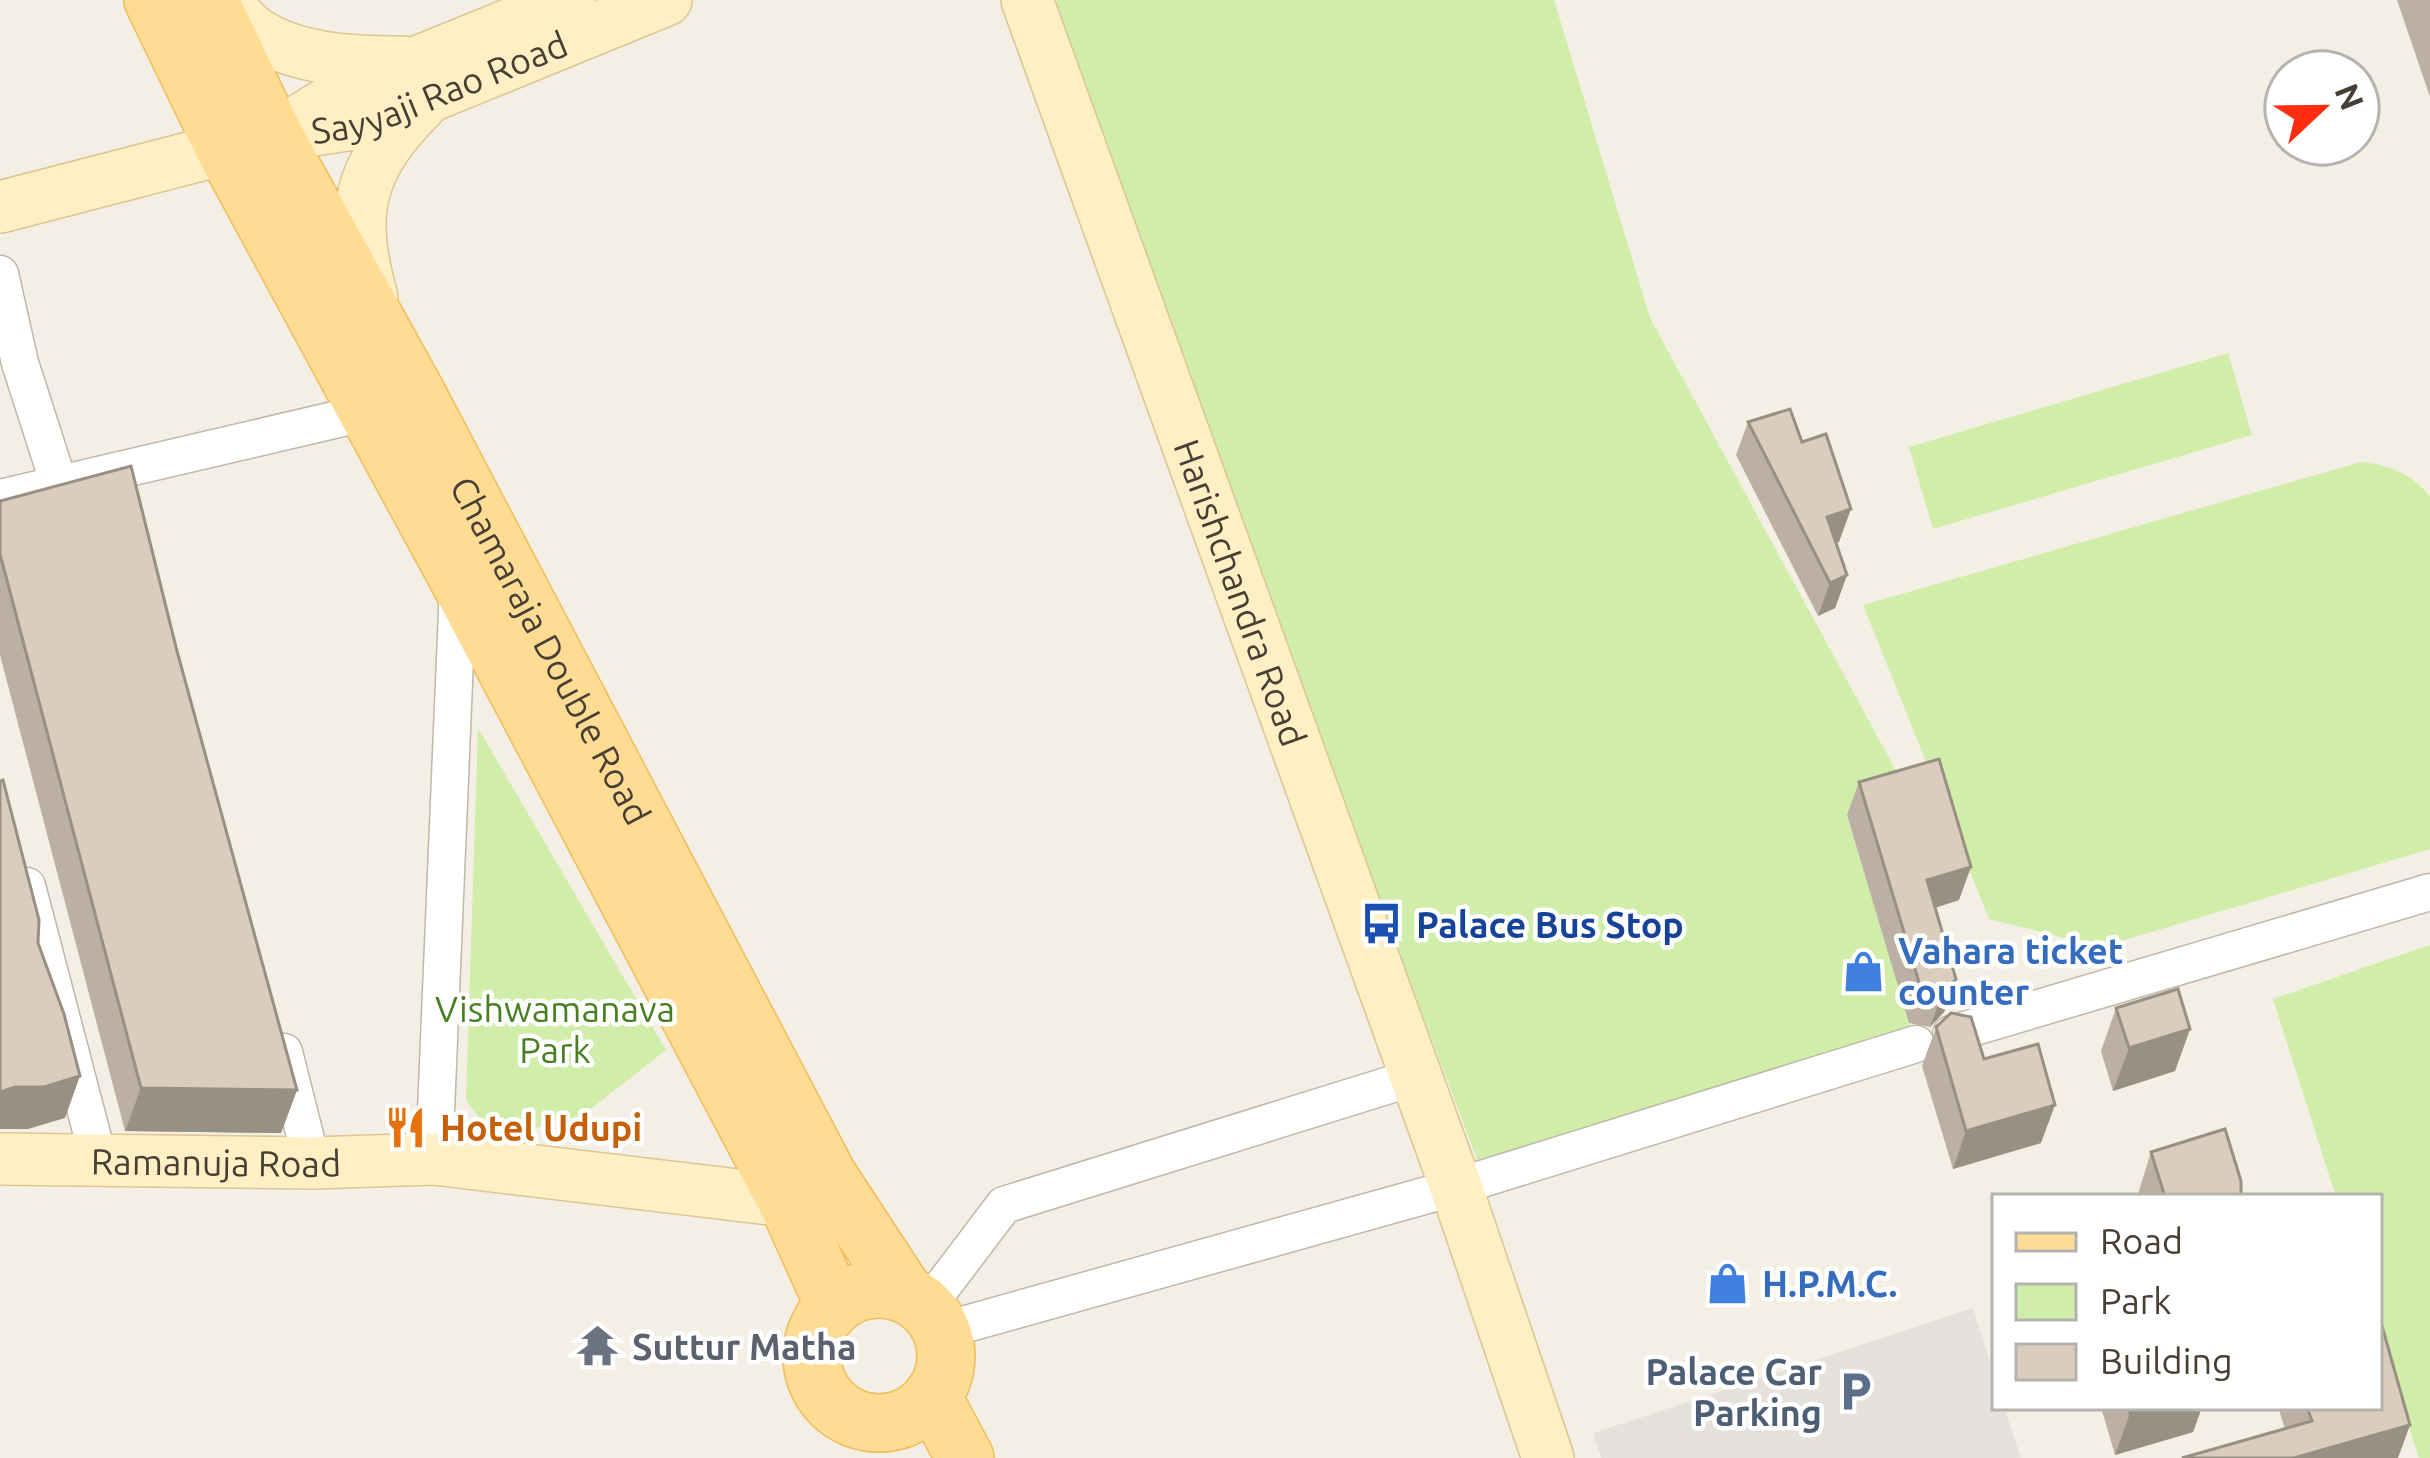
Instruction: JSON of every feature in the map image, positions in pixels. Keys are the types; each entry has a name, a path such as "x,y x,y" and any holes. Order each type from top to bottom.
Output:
{"main road":[{"name":"Chamaraja Double Road","path":"153,0 382,331 827,1176 925,1311"},
{"name":"Chamaraja Double Road","path":"209,0 250,144"},
{"path":"250,144 368,412 787,1201 834,1305"},
{"path":"881,1288 925,1311 946,1354 943,1376 932,1396 890,1441 826,1398 814,1376 811,1350 818,1326 834,1305 856,1292 881,1288"},
{"path":"932,1396 965,1458"},
{"path":"826,1398 826,1458"}],"street":[{"path":"224,0 256,34 302,52 423,79 370,169 358,207 359,252 382,331"},
{"name":"Sayyaji Rao Road","path":"423,79 570,0"},
{"name":"Sayyaji Rao Road","path":"0,207 250,144 350,89 423,79 666,0"},
{"name":"Harishchandra Road","path":"1027,0 1456,1187 1548,1458"},
{"path":"0,274 20,363 59,484"},
{"path":"0,498 368,412"},
{"path":"129,468 139,509"},
{"path":"434,1159 458,578"},
{"path":"17,849 99,1161"},
{"path":"925,1311 1456,1187 2430,892"},
{"path":"276,1023 312,1163"},
{"path":"925,1311 1004,1204 1415,1077"},
{"name":"Ramanuja Road","path":"0,1160 312,1163 434,1159 787,1201"}],"green space":[{"path":"1041,0 1554,0 1650,318 1900,778 1847,816 1916,1044 1481,1170"},
{"path":"2228,353 2252,435 1933,529 1909,447"},
{"path":"2361,462 2400,472 2430,497 2430,849 2101,947 1989,919 1863,605"},
{"name":"Vishwamanava Park","path":"478,728 666,1050 583,1115 494,1139 466,1100"},
{"path":"2430,945 2430,1458 2419,1458 2382,1342 2382,1194 2335,1194 2273,999"}],"shaded area":[{"name":"Palace Car Parking","path":"1973,1308 1992,1368 1992,1410 2005,1410 2021,1458 1601,1458 1593,1433"}],"building":[{"path":"1790,409 1802,442 1826,434 1851,509 1827,517 1847,575 1830,583 1748,422"},
{"path":"131,466 297,1090 141,1088 0,554 0,501"},
{"path":"1939,759 1971,867 1927,880 1956,979 1942,994 1921,989 1859,782"},
{"path":"0,781 39,920 38,943 80,1076 44,1087 0,1092"},
{"path":"2178,989 2190,1029 2129,1048 2116,1008"},
{"path":"1951,1013 1971,1017 1984,1059 2038,1044 2055,1105 1966,1131 1936,1027"},
{"path":"2225,1129 2241,1194 2164,1194 2151,1152"},
{"path":"2382,1326 2410,1425 2294,1458 2182,1458 2312,1421 2308,1410 2382,1410"}],"place":[{"name":"Palace Bus Stop","path":"1382,924"},
{"name":"Vahara ticket counter","path":"1864,971"},
{"name":"Hotel Udupi","path":"406,1127"},
{"name":"H.P.M.C.","path":"1728,1283"},
{"name":"Suttur Matha","path":"598,1346"},
{"name":"Palace Car Parking","path":"1856,1392"}]}
